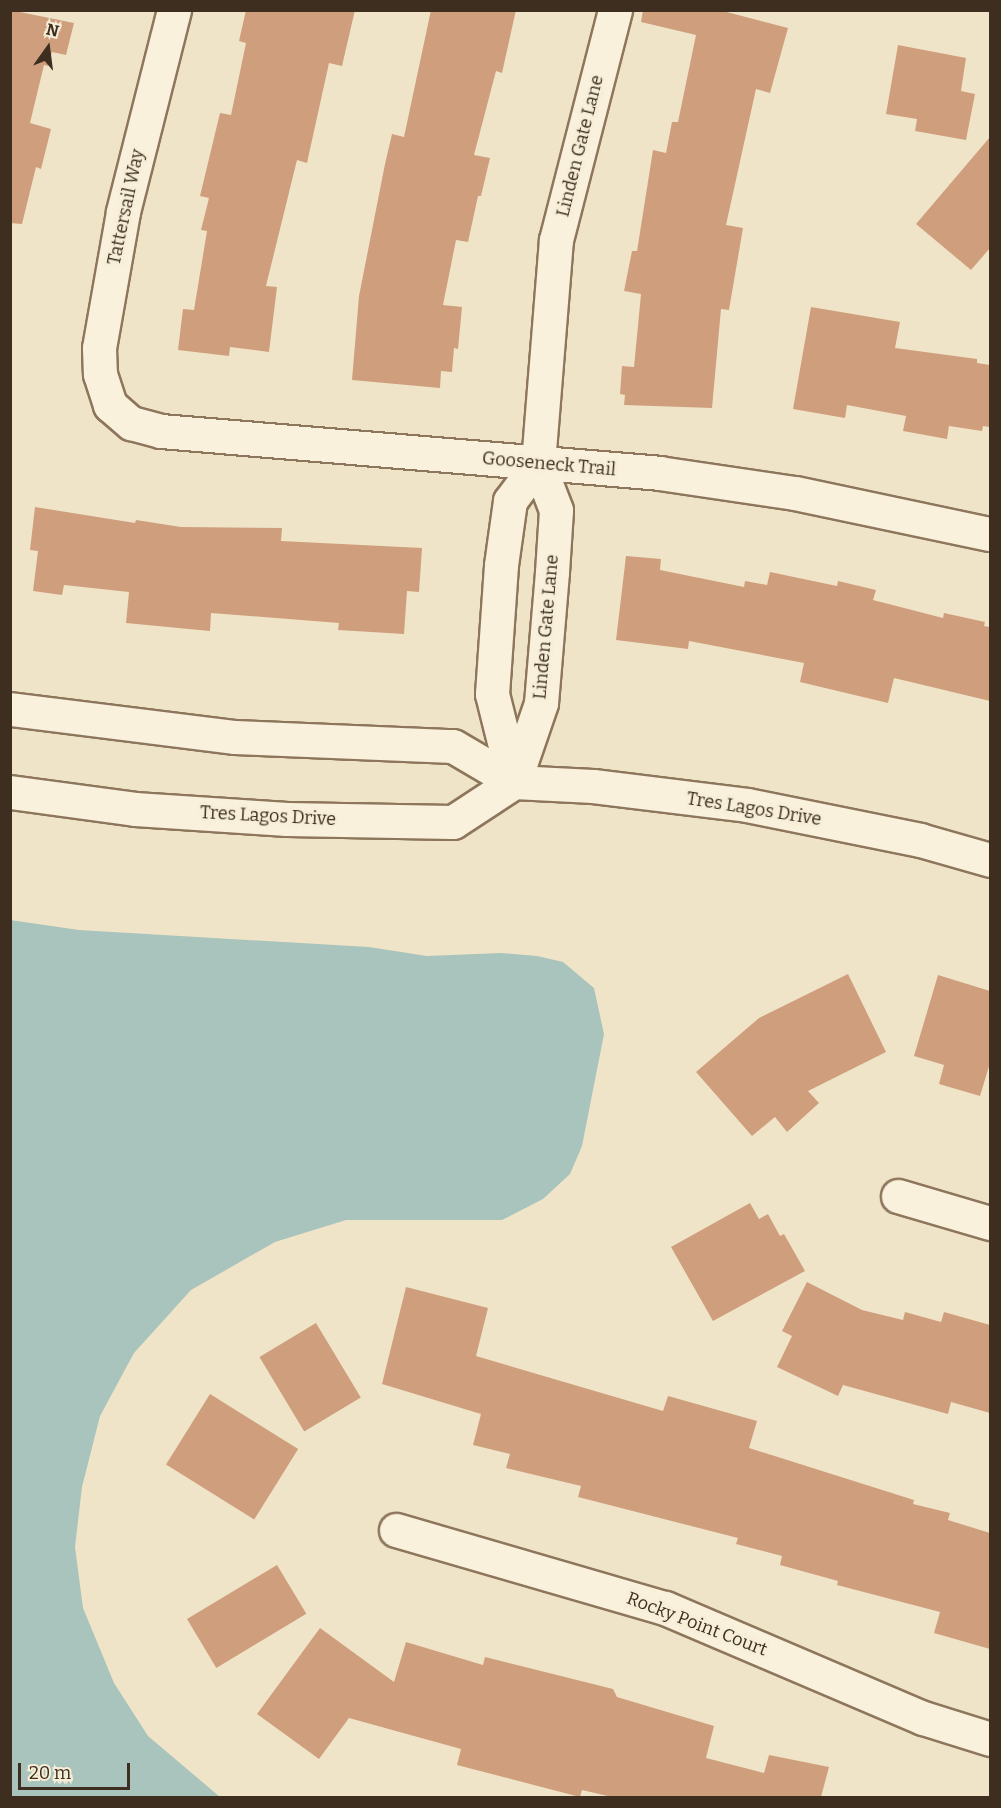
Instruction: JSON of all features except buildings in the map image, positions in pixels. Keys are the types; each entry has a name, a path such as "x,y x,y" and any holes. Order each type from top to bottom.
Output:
{"street":[{"name":"Tattersail Way","path":"110,405 100,374 99,348 123,212 174,10"},
{"name":"Linden Gate Lane","path":"514,782 541,703 552,572 556,510 538,463 556,240 615,10"},
{"name":"Gooseneck Trail","path":"110,405 131,423 161,431 659,473 795,493 990,534"},
{"path":"514,782 492,694 501,565 510,501 538,463"},
{"name":"Tres Lagos Drive","path":"10,709 235,736 453,746 514,782 593,786 747,805 920,840 990,860"},
{"name":"Tres Lagos Drive","path":"10,792 135,809 287,819 453,822 514,782"},
{"path":"898,1196 990,1223"},
{"name":"Rocky Point Court","path":"396,1530 664,1608 923,1718 990,1739"}],"water":[{"path":"10,920 79,930 369,947 427,956 501,953 537,956 563,962 594,988 604,1034 582,1146 570,1174 543,1199 502,1220 346,1220 275,1242 191,1290 134,1353 100,1416 82,1487 75,1547 83,1608 114,1683 148,1736 220,1797 11,1797"}]}
